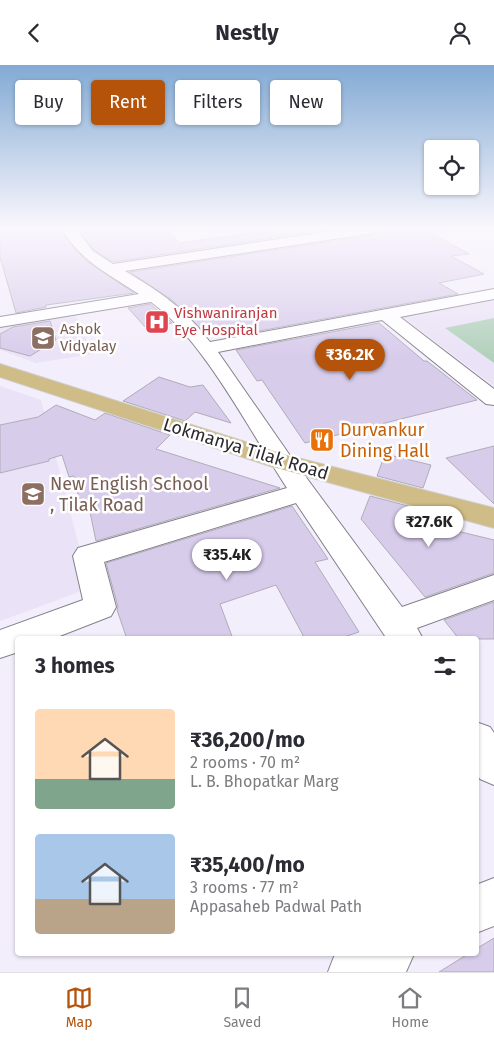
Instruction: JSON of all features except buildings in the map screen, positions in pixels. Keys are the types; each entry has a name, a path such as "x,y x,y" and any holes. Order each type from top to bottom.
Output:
{"main road":[{"name":"Lokmanya Tilak Road","path":"0,370 282,462 494,518"}],"street":[{"path":"115,271 156,296 175,312 206,348 282,462 401,631 494,587"},
{"path":"206,348 494,294"},
{"path":"0,322 156,296"},
{"path":"385,314 494,399"},
{"path":"22,636 100,607 88,556 302,491"},
{"path":"0,644 15,638"},
{"path":"479,744 494,765"},
{"path":"479,908 494,901"},
{"path":"353,972 386,956"}],"shaded area":[{"path":"494,300 494,386 403,317"},
{"name":"Ashok Vidyalay","path":"75,314 93,354 36,363 0,350 0,327"},
{"name":"New English School , Tilak Road","path":"0,386 41,400 90,588 0,621"}],"green space":[{"path":"494,318 494,363 445,328"}],"place":[{"name":"Vishwaniranjan Eye Hospital","path":"157,322"},
{"name":"Ashok Vidyalay","path":"43,338"},
{"name":"Durvankur Dining Hall","path":"322,440"},
{"name":"New English School , Tilak Road","path":"33,494"}]}
